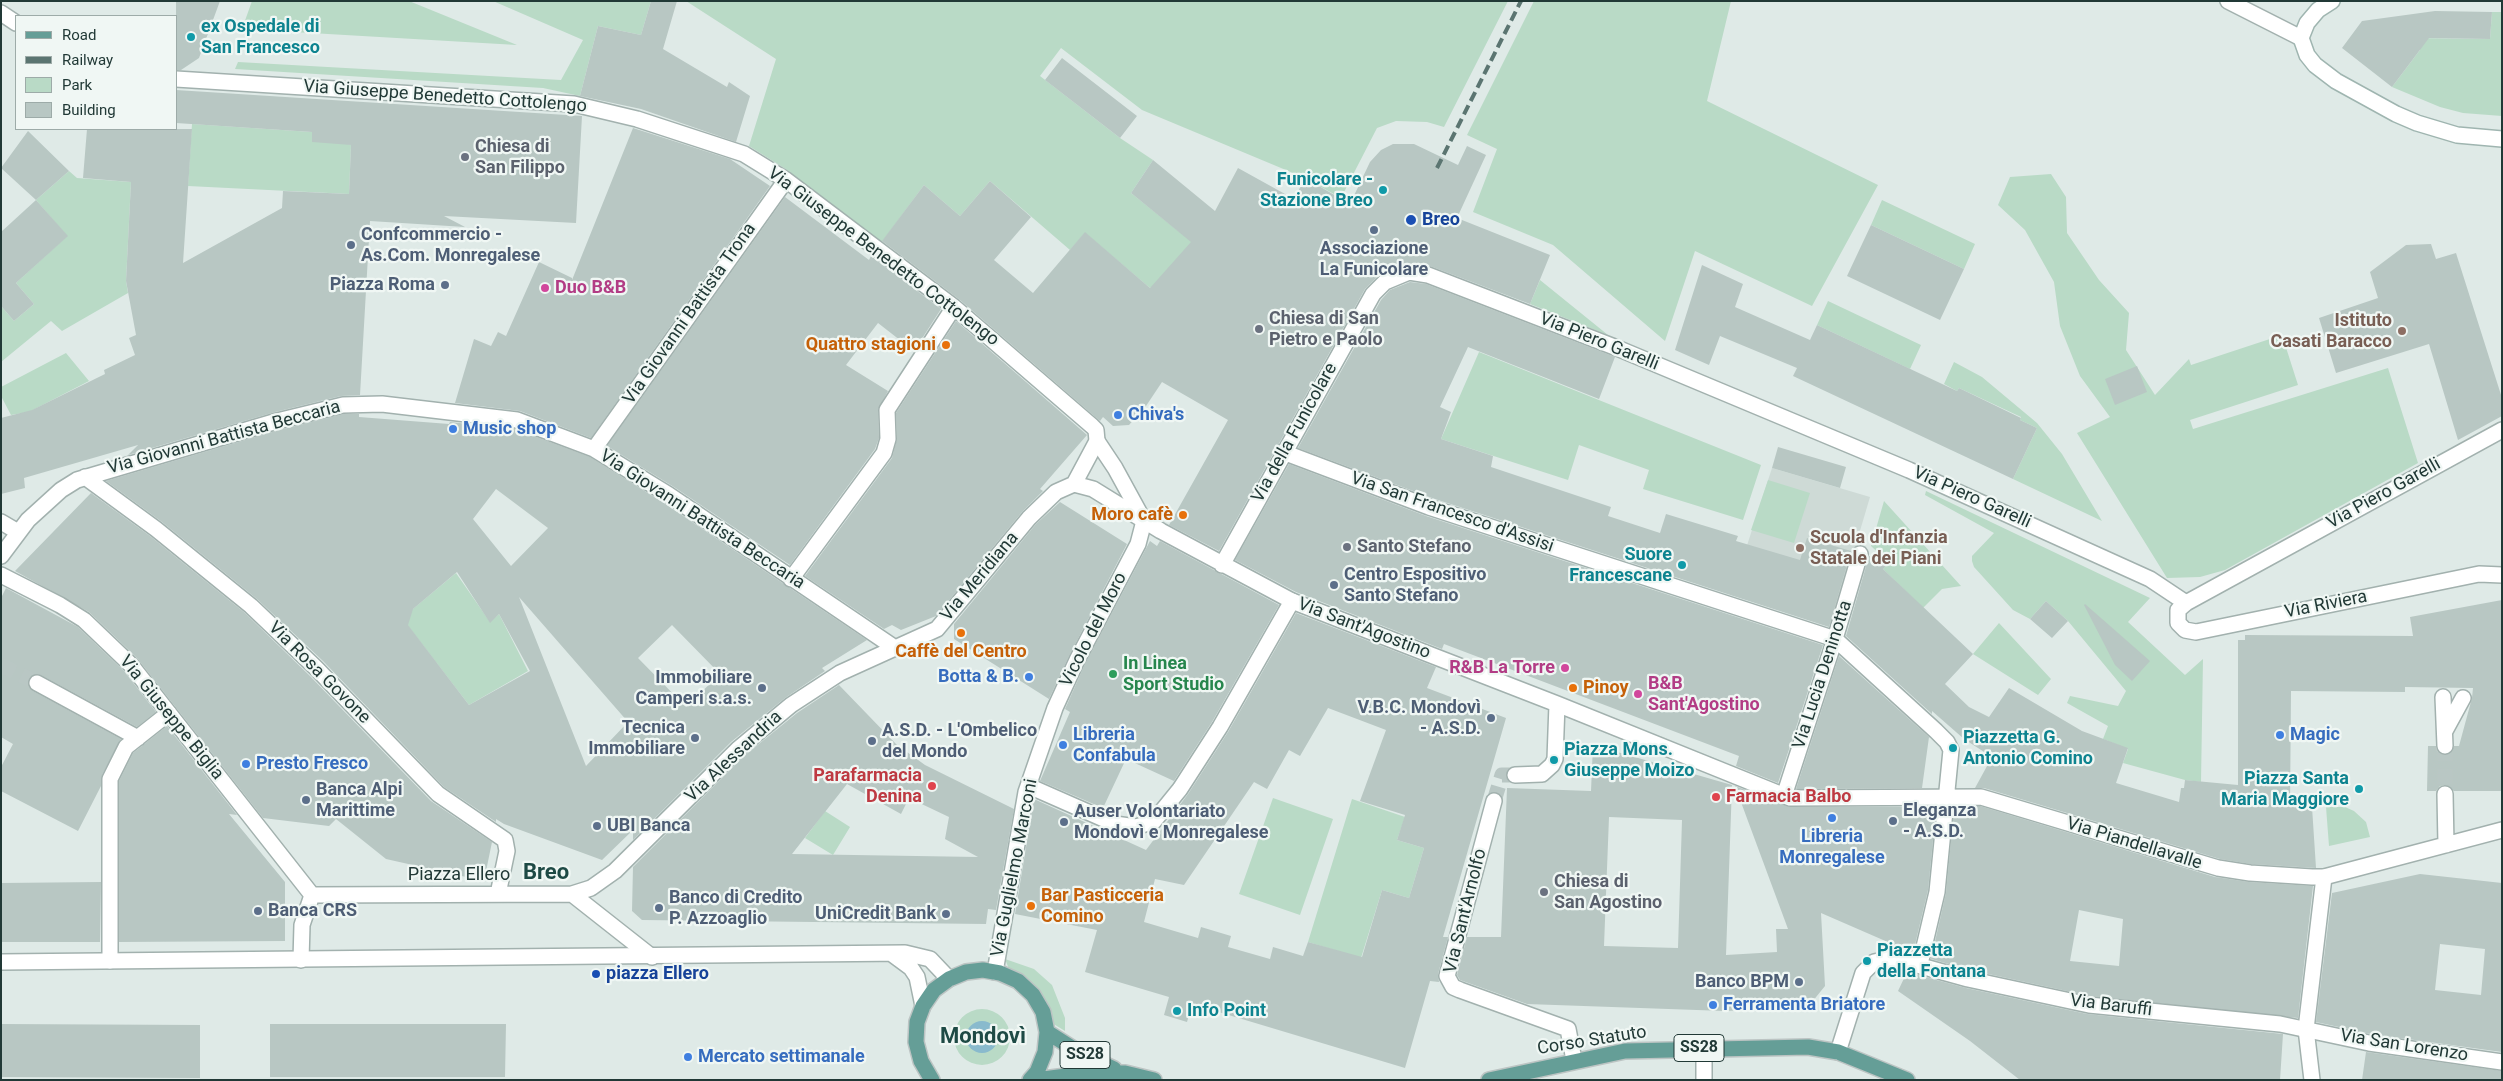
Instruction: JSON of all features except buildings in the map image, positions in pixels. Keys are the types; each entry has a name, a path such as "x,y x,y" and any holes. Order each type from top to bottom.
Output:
{"main road":[{"path":"932,1080 921,1061 916,1042 917,1022 923,1006 934,990 949,979 966,972 995,972 1018,982 1033,995 1042,1012 1047,1032 1045,1052 1037,1072 1030,1080"},
{"name":"SS28","path":"1047,1032 1080,1053 1125,1073 1154,1080"},
{"name":"Corso Statuto","path":"1488,1080 1574,1060 1625,1051 1808,1046 1838,1052 1907,1080"},
{"name":"SS28","path":"1036,1080 1076,1073 1125,1073"}],"street":[{"path":"2228,1 2302,38"},
{"path":"2332,1 2318,10 2307,23 2302,38 2307,55 2325,73 2396,114 2450,133 2502,139"},
{"path":"1,13 15,22"},
{"name":"Via Giuseppe Benedetto Cottolengo","path":"178,78 579,105 637,119 737,151 786,180 954,307 1092,426 1096,430 1097,441"},
{"name":"Via Giovanni Battista Trona","path":"594,449 786,180"},
{"name":"Via della Funicolare","path":"1222,565 1283,452 1373,294 1385,282 1396,276 1418,272"},
{"name":"Via Piero Garelli","path":"1418,272 1617,348 1901,466 2150,579 2186,603 2502,430"},
{"path":"792,579 884,453 888,439 886,410 954,307"},
{"name":"Via Giovanni Battista Beccaria","path":"1,556 18,532 50,499 71,483 85,477 330,407 359,403 440,410 517,420 594,449 669,495 895,648"},
{"path":"1074,484 1097,441 1115,468 1144,520"},
{"name":"Via San Francesco d'Assisi","path":"1283,452 1429,507 1835,640 1947,742 1952,754 1947,796"},
{"name":"Via Rosa Govone","path":"85,477 156,529 251,606 316,668 438,794 504,840 507,851 498,894"},
{"name":"Via Meridiana","path":"831,678 937,629 1029,518 1056,492 1074,484"},
{"name":"Via Sant'Agostino","path":"1074,484 1093,489 1161,531 1292,601 1557,704 1784,796 1790,798 1947,796"},
{"name":"Vicolo del Moro","path":"1054,705 1132,551 1144,520"},
{"path":"1,522 18,532"},
{"name":"Via Lucia Deninotta","path":"1784,796 1835,640 1860,554"},
{"name":"Via Giuseppe Biglia","path":"1,574 60,605 90,625 131,666 312,895"},
{"name":"Via Riviera","path":"2186,603 2178,610 2178,623 2185,630 2196,632 2479,574 2502,575"},
{"path":"1030,787 1126,827 1146,826 1160,815 1180,789 1220,727 1292,601"},
{"name":"Via Alessandria","path":"572,894 591,888 615,871 746,742 791,705 831,678"},
{"path":"37,683 138,738"},
{"path":"2442,697 2445,739 2463,698"},
{"path":"1515,776 1542,774 1552,766 1555,759 1557,704"},
{"name":"Via Guglielmo Marconi","path":"995,972 1026,792 1054,705"},
{"path":"110,961 110,779 124,751 169,713"},
{"path":"2445,794 2446,845"},
{"path":"1838,1052 1859,982 1869,966 1886,958 1920,964 1936,892 1947,796"},
{"name":"Via Piandellavalle","path":"1947,796 1981,797 2223,870 2324,877"},
{"name":"Via Sant'Arnolfo","path":"1494,801 1447,976 1453,987 1568,1029 1574,1060"},
{"path":"2312,1080 2306,1029 2324,877 2502,830"},
{"path":"572,894 652,957"},
{"name":"Piazza Ellero","path":"312,895 572,894"},
{"path":"301,960 302,925 312,895"},
{"path":"892,954 911,968 917,977 923,1006"},
{"path":"1,962 916,954 930,959 949,979"},
{"name":"Via Baruffi","path":"1920,964 1968,979 2089,1005 2258,1021 2306,1029"},
{"name":"Via San Lorenzo","path":"2306,1029 2368,1043 2502,1062"},
{"path":"1704,1048 1704,1080"}],"shaded area":[{"name":"Scuola d'Infanzia Statale dei Piani","path":"1772,468 1870,497 1832,625 1731,595"}],"green space":[{"path":"252,1 409,1 517,45 242,29"},
{"path":"493,1 651,1 641,35 598,26 580,96 543,88 235,69 238,62 561,80 583,40"},
{"path":"686,1 1508,1 1444,127 1427,122 1396,121 1377,128 1341,198 1305,178 1142,110 1061,48 1040,76 1120,138 1153,160 1131,193 1177,230 1212,254 1150,288 1085,233 1070,250 990,181 960,216 924,185 882,242 784,168 749,146 776,59"},
{"path":"1534,1 1731,1 1707,101 1878,185 1812,306 1695,251 1665,341 1553,245 1473,212 1497,149 1467,135"},
{"path":"2492,12 2502,12 2502,116 2463,113 2440,107 2392,87 2420,50 2413,38 2490,39"},
{"path":"192,124 312,132 351,145 349,194 188,186"},
{"path":"69,171 77,178 131,182 126,281 128,293 62,331 51,321 1,362 1,306 14,321 34,304 16,283 67,236 36,200"},
{"path":"2051,174 2066,197 2067,233 2099,280 2129,313 2126,350 2155,395 2189,359 2191,365 2282,335 2298,385 2190,420 2193,429 2388,368 2418,463 2225,570 2200,577 2167,578 2077,433 2110,417 2080,376 2060,326 2054,282 2025,230 1998,205 2010,177"},
{"path":"1882,200 1975,244 1964,269 1871,225"},
{"path":"1540,280 1608,335 1530,304"},
{"path":"1828,301 1921,345 1910,369 1817,325"},
{"path":"1479,352 1761,465 1743,520 1643,489 1649,470 1579,445 1568,480 1441,439"},
{"path":"66,353 89,381 29,412 11,415 1,396 1,387"},
{"path":"1954,362 1982,377 2037,423 2062,454 2102,521 2013,479 2037,428 2020,420 2021,417 1959,388 1957,391 1944,384"},
{"path":"1768,480 1810,493 1794,543 1751,530"},
{"path":"1926,491 2150,598 2128,622 2185,675 2203,659 2201,782 2185,780 2123,763 2128,749 2103,739 2108,726 2067,703 2070,696 2118,706 2126,691 2068,621 2046,601 2030,619 2013,610 1974,567 1972,561 1972,556 1994,533 1925,495"},
{"path":"1884,501 1961,586 1942,589 1923,608 1883,569 1888,562 1871,546"},
{"path":"456,573 490,622 499,614 528,671 469,705 402,618"},
{"path":"1999,623 2051,679 2038,695 1973,654"},
{"path":"1273,798 1333,819 1300,915 1239,894"},
{"path":"1352,799 1405,817 1397,840 1424,848 1409,898 1382,890 1361,958 1308,942"},
{"path":"2326,807 2345,807 2354,811 2366,822 2370,837 2329,846"},
{"path":"825,811 850,827 833,855 805,838"},
{"path":"1005,959 1034,969 1052,985 1065,1018 1065,1031 1052,1023 1009,969"},
{"path":"982,1009 993,1011 1002,1017 1008,1026 1010,1037 1008,1048 1002,1057 993,1063 982,1065 971,1063 962,1057 956,1048 954,1037 956,1026 962,1017 971,1011"}],"water":[{"path":"982,1021 988,1022 993,1026 997,1031 997,1043 993,1048 988,1052 982,1053 976,1052 971,1048 967,1043 966,1037 967,1031 971,1026 976,1022"}],"tunnel":[{"path":"1,665 37,683"},
{"path":"2445,746 2445,794"},
{"path":"1494,801 1502,775 1515,775"}],"railway":[{"path":"1437,168 1521,1"}],"place":[{"name":"ex Ospedale di San Francesco","path":"191,37"},
{"name":"Chiesa di San Filippo","path":"465,157"},
{"name":"Funicolare - Stazione Breo","path":"1383,190"},
{"name":"Breo","path":"1411,220"},
{"name":"Associazione La Funicolare","path":"1374,230"},
{"name":"Confcommercio - As.Com. Monregalese","path":"351,245"},
{"name":"Piazza Roma","path":"445,285"},
{"name":"Duo B&B","path":"545,288"},
{"name":"Chiesa di San Pietro e Paolo","path":"1259,329"},
{"name":"Istituto Casati Baracco","path":"2402,331"},
{"name":"Quattro stagioni","path":"946,345"},
{"name":"Chiva's","path":"1118,415"},
{"name":"Music shop","path":"453,429"},
{"name":"Moro cafè","path":"1183,515"},
{"name":"Santo Stefano","path":"1347,547"},
{"name":"Scuola d'Infanzia Statale dei Piani","path":"1800,548"},
{"name":"Suore Francescane","path":"1682,565"},
{"name":"Centro Espositivo Santo Stefano","path":"1334,585"},
{"name":"Caffè del Centro","path":"961,633"},
{"name":"R&B La Torre","path":"1565,668"},
{"name":"In Linea Sport Studio","path":"1113,674"},
{"name":"Botta & B.","path":"1029,677"},
{"name":"Immobiliare Camperi s.a.s.","path":"762,688"},
{"name":"Pinoy","path":"1573,688"},
{"name":"B&B Sant'Agostino","path":"1638,694"},
{"name":"V.B.C. Mondovì - A.S.D.","path":"1491,718"},
{"name":"Magic","path":"2280,735"},
{"name":"Tecnica Immobiliare","path":"695,738"},
{"name":"A.S.D. - L'Ombelico del Mondo","path":"872,741"},
{"name":"Libreria Confabula","path":"1063,745"},
{"name":"Piazzetta G. Antonio Comino","path":"1953,748"},
{"name":"Piazza Mons. Giuseppe Moizo","path":"1554,760"},
{"name":"Presto Fresco","path":"246,764"},
{"name":"Parafarmacia Denina","path":"932,786"},
{"name":"Piazza Santa Maria Maggiore","path":"2359,789"},
{"name":"Farmacia Balbo","path":"1716,797"},
{"name":"Banca Alpi Marittime","path":"306,800"},
{"name":"Libreria Monregalese","path":"1832,818"},
{"name":"Eleganza - A.S.D.","path":"1893,821"},
{"name":"Auser Volontariato Mondovì e Monregalese","path":"1064,822"},
{"name":"UBI Banca","path":"597,826"},
{"name":"Chiesa di San Agostino","path":"1544,892"},
{"name":"Bar Pasticceria Comino","path":"1031,906"},
{"name":"Banco di Credito P. Azzoaglio","path":"659,908"},
{"name":"Banca CRS","path":"258,911"},
{"name":"UniCredit Bank","path":"946,914"},
{"name":"Piazzetta della Fontana","path":"1867,961"},
{"name":"piazza Ellero","path":"596,974"},
{"name":"Banco BPM","path":"1799,982"},
{"name":"Ferramenta Briatore","path":"1713,1005"},
{"name":"Info Point","path":"1177,1011"},
{"name":"Mercato settimanale","path":"688,1057"}],"district":[{"name":"Breo","path":"546,873"},
{"name":"Mondovì","path":"983,1037"}]}
